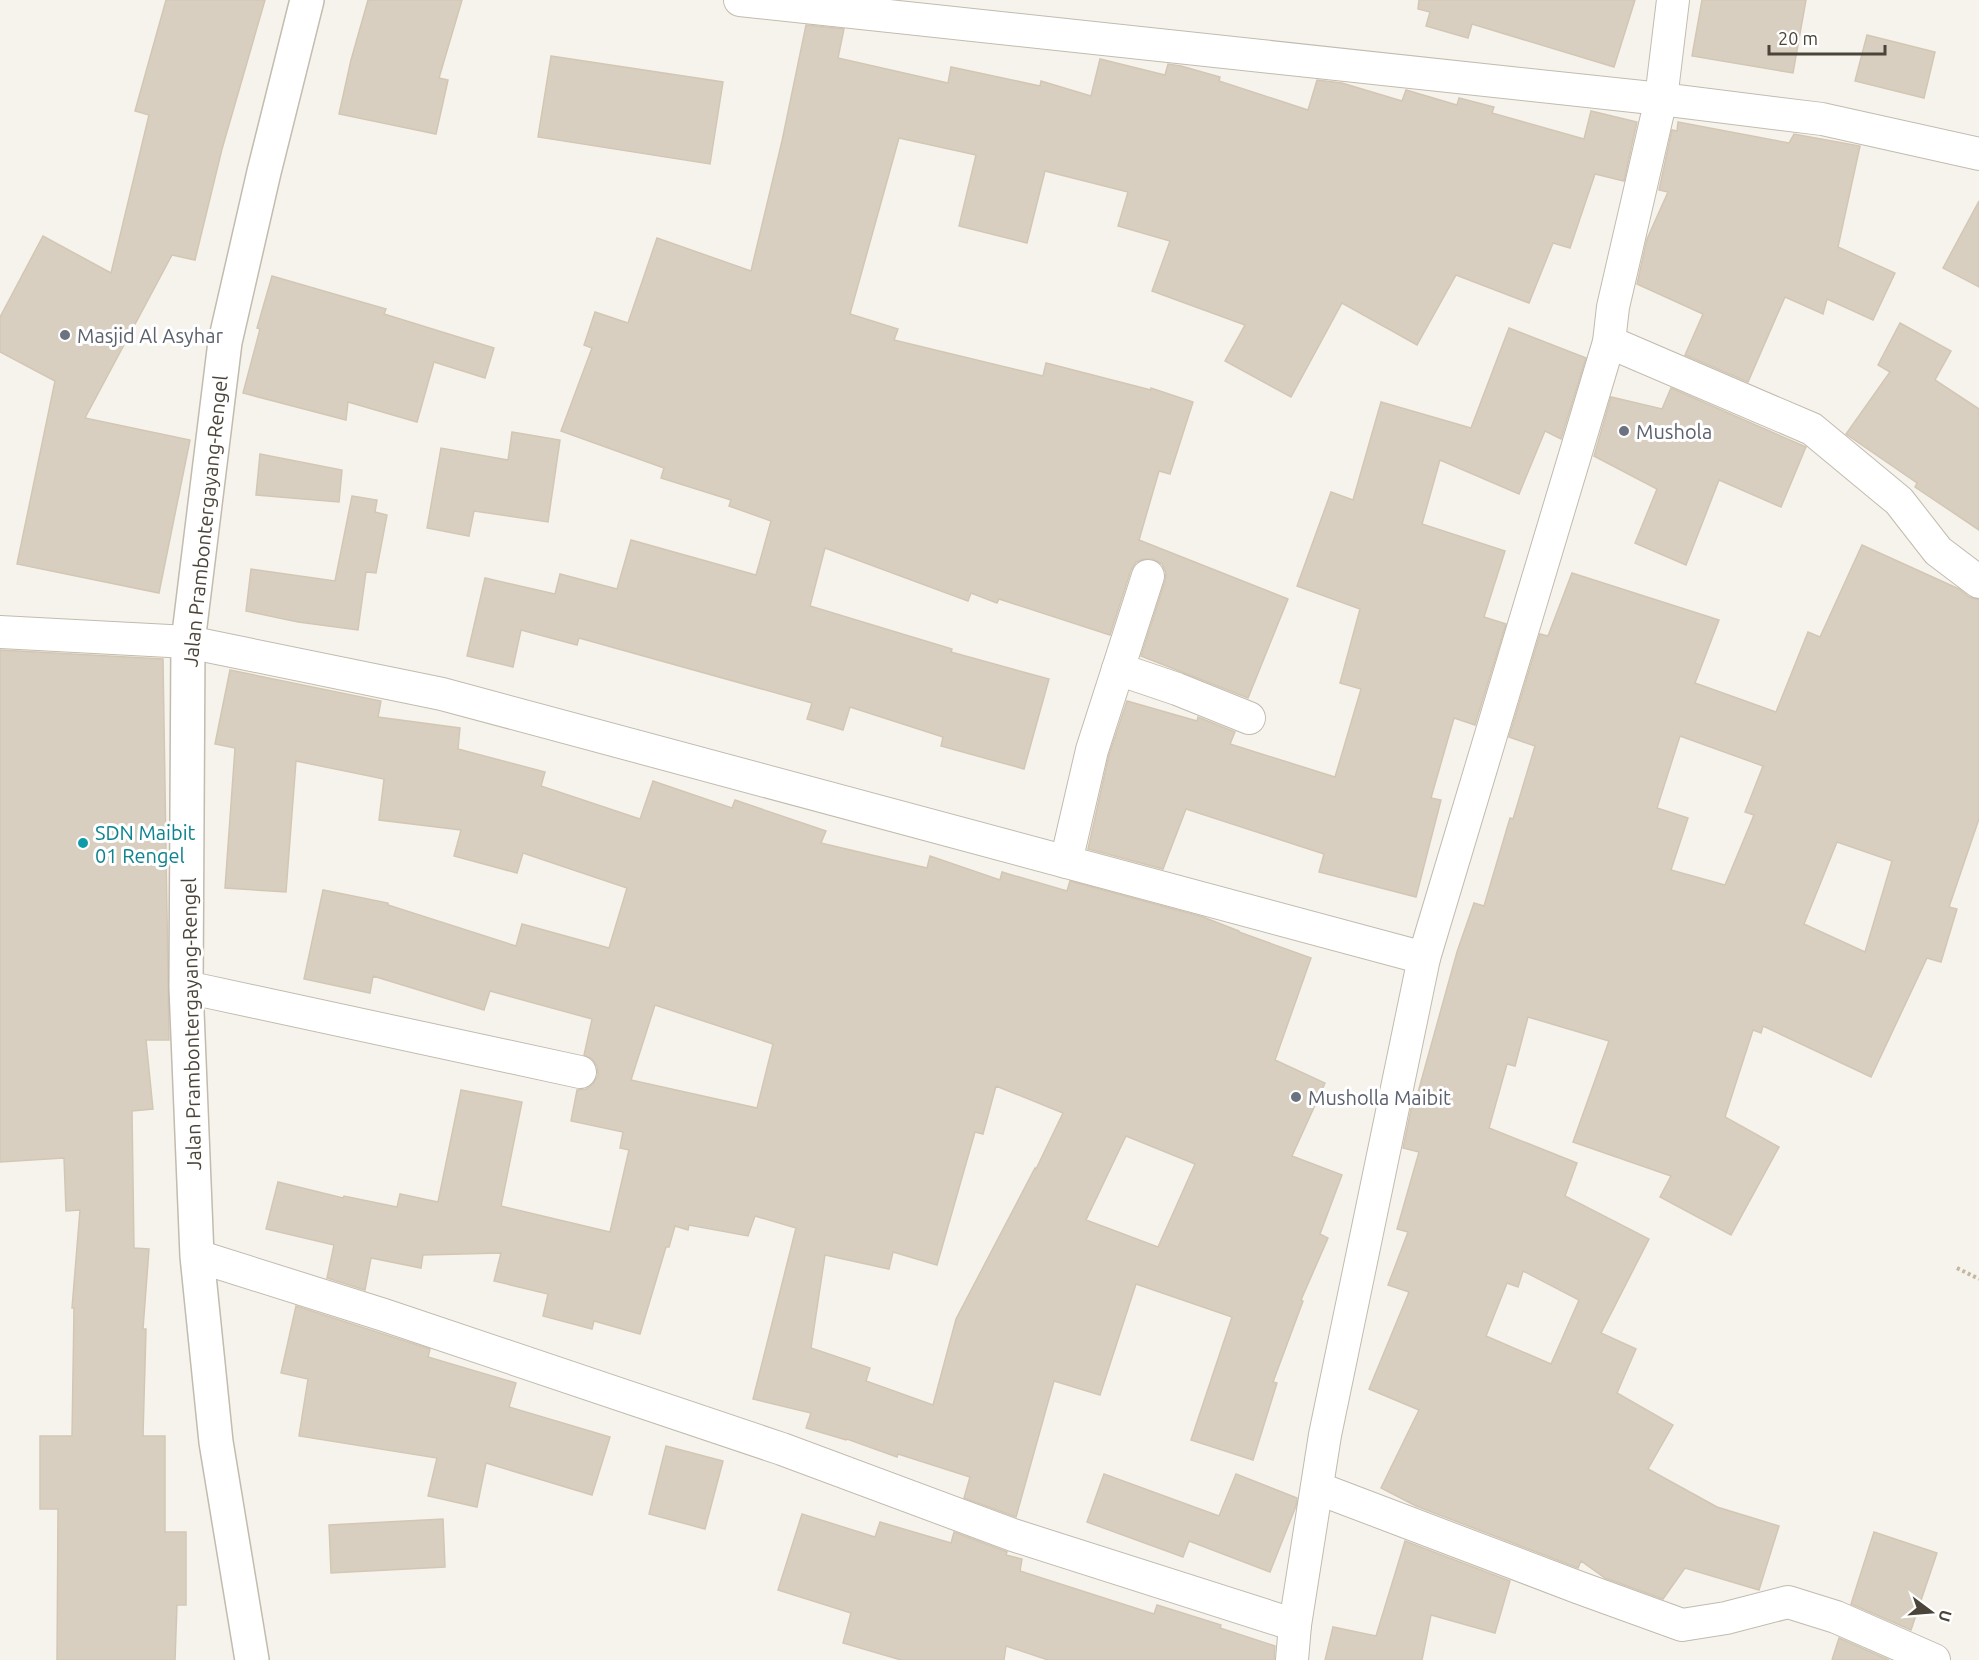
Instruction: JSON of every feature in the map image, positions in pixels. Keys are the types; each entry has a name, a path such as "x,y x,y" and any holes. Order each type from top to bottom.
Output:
{"street":[{"name":"Jalan Prambontergayang-Rengel","path":"252,1660 216,1442 197,1256 186,987 188,642 225,342 307,0"},
{"path":"740,0 1821,118 1979,154"},
{"path":"1292,1660 1295,1625 1325,1435 1424,958 1611,327 1661,99 1673,0"},
{"path":"1611,327 1812,429 1899,501 1938,551 1979,582"},
{"path":"1066,862 1092,750 1148,576"},
{"path":"0,632 188,642 442,694 1424,958"},
{"path":"1118,669 1177,689 1249,718"},
{"path":"186,987 579,1072"},
{"path":"197,1256 384,1315 782,1449 1012,1535 1295,1625"},
{"path":"1317,1488 1682,1625 1726,1618 1788,1602 1836,1617 1934,1660"}],"path":[{"path":"1957,1268 1979,1279"}],"building":[{"path":"166,0 265,0 222,149 195,260 172,255 85,418 190,440 159,593 17,564 55,381 0,352 0,317 43,236 111,273 149,115 135,111"},
{"path":"368,0 462,0 439,78 448,80 436,134 339,114"},
{"path":"1419,0 1635,0 1614,67 1472,24 1468,38 1426,26 1430,12 1418,9"},
{"path":"1702,0 1806,0 1793,73 1692,56"},
{"path":"806,25 844,29 838,58 948,83 951,67 1040,86 1041,81 1091,96 1100,59 1165,75 1168,64 1181,66 1220,77 1219,81 1308,110 1317,80 1342,83 1402,101 1406,90 1457,105 1459,98 1494,107 1492,113 1584,139 1591,111 1637,122 1624,181 1595,174 1570,248 1553,243 1529,303 1456,275 1417,345 1342,303 1291,397 1225,361 1245,325 1152,291 1170,241 1118,226 1128,192 1045,171 1027,243 959,226 976,155 899,138 850,314 898,329 894,340 1043,376 1046,363 1151,390 1151,388 1193,402 1170,474 1159,471 1139,540 1288,599 1248,698 1141,656 1166,573 1162,564 1153,559 1136,562 1131,570 1110,635 999,599 997,603 971,593 968,601 825,548 810,606 952,649 951,652 1049,679 1024,769 941,746 943,737 850,707 843,730 807,719 812,703 579,638 577,645 521,630 513,667 467,656 485,578 555,594 560,574 617,589 631,540 756,575 771,521 729,506 731,500 661,478 664,468 561,431 592,348 584,345 595,312 628,323 657,238 751,271 782,141"},
{"path":"1867,35 1935,52 1924,98 1855,81"},
{"path":"551,56 723,82 710,164 538,137"},
{"path":"1678,122 1789,143 1794,134 1860,146 1838,247 1895,273 1873,320 1827,299 1823,314 1785,297 1748,382 1685,355 1703,314 1637,284 1647,239 1668,192 1659,190 1672,130 1677,131"},
{"path":"1979,201 1979,287 1943,268"},
{"path":"272,276 386,309 384,314 494,348 485,378 434,362 417,422 348,402 346,420 243,393 260,329 257,328"},
{"path":"1900,323 1951,351 1935,380 1979,409 1979,530 1915,487 1917,483 1846,434 1890,372 1878,365"},
{"path":"1509,328 1586,358 1561,439 1545,431 1519,494 1440,460 1422,524 1505,551 1484,617 1506,624 1475,725 1454,718 1431,798 1441,800 1416,897 1319,872 1324,854 1186,809 1163,869 1088,849 1109,755 1127,701 1197,721 1198,717 1235,732 1230,744 1335,777 1361,689 1340,683 1360,609 1297,586 1331,492 1353,500 1381,402 1471,428"},
{"path":"1671,388 1806,447 1781,507 1719,480 1686,565 1635,543 1657,489 1594,456 1611,397 1662,409"},
{"path":"512,432 560,440 548,522 474,511 469,536 427,528 441,448 508,460"},
{"path":"260,454 342,470 339,502 256,495"},
{"path":"352,496 377,500 375,512 387,515 376,573 366,572 358,630 298,622 246,611 251,569 335,581"},
{"path":"1862,545 1979,600 1979,819 1949,907 1957,909 1941,962 1927,958 1871,1077 1763,1026 1761,1033 1753,1030 1725,1117 1779,1147 1731,1235 1660,1197 1671,1176 1573,1142 1609,1041 1528,1017 1515,1066 1507,1064 1489,1128 1577,1163 1565,1196 1649,1239 1601,1333 1636,1349 1617,1393 1673,1425 1648,1469 1717,1507 1779,1526 1759,1590 1685,1568 1663,1599 1605,1578 1581,1561 1578,1568 1416,1506 1381,1488 1419,1410 1369,1389 1409,1292 1388,1285 1408,1232 1397,1229 1419,1152 1403,1148 1414,1095 1417,1096 1457,952 1474,903 1484,906 1510,818 1513,819 1535,746 1509,737 1540,634 1548,636 1572,573 1719,620 1695,683 1776,712 1808,632 1820,637","holes":["1680,736 1763,766 1745,812 1754,815 1725,885 1671,870 1688,818 1657,808","1837,842 1892,861 1865,952 1804,924","1523,1271 1579,1300 1551,1364 1486,1336 1507,1283 1518,1287"]},
{"path":"0,650 163,659 169,1040 146,1040 153,1109 132,1111 134,1248 149,1249 143,1329 146,1329 143,1436 165,1436 165,1532 186,1532 186,1605 177,1605 175,1660 57,1660 58,1509 40,1509 40,1436 72,1436 74,1308 72,1308 80,1210 66,1211 64,1158 0,1162"},
{"path":"230,670 381,701 378,717 460,728 458,749 545,772 541,786 640,819 653,781 732,808 735,800 826,831 821,843 927,868 930,856 1000,880 1002,872 1067,891 1070,881 1203,917 1311,958 1275,1060 1325,1083 1292,1156 1342,1175 1320,1234 1328,1238 1301,1300 1303,1301 1273,1382 1277,1383 1253,1460 1191,1440 1232,1317 1136,1284 1100,1395 1054,1381 1016,1517 964,1498 970,1477 806,1428 811,1413 753,1399 796,1228 755,1216 748,1236 689,1225 688,1230 675,1226 669,1247 666,1247 640,1334 594,1321 592,1329 543,1316 548,1294 494,1281 501,1253 423,1255 421,1268 371,1258 365,1290 327,1278 334,1245 266,1229 278,1182 343,1198 344,1196 397,1207 400,1194 438,1202 461,1090 522,1102 501,1206 610,1232 629,1150 620,1148 623,1132 571,1121 577,1090 586,1089 593,1084 598,1075 597,1066 592,1059 584,1055 592,1019 490,991 484,1010 373,976 370,993 304,979 323,890 388,903 388,905 516,946 522,924 609,948 627,888 523,853 517,873 454,856 461,830 379,820 384,779 296,761 286,892 225,888 235,748 215,744","holes":["655,1005 773,1044 757,1108 631,1080","996,1086 1063,1113 1036,1169 956,1319 933,1405 866,1381 870,1368 811,1348 825,1255 889,1269 893,1252 937,1265 975,1132 983,1134","1126,1136 1195,1164 1158,1247 1086,1220"]},
{"path":"296,1306 430,1349 428,1357 516,1383 509,1407 610,1437 592,1495 486,1463 477,1507 428,1496 437,1458 299,1436 308,1379 281,1373"},
{"path":"666,1446 723,1461 705,1529 649,1514"},
{"path":"1104,1474 1219,1516 1236,1474 1297,1498 1296,1506 1270,1572 1189,1541 1183,1557 1087,1522"},
{"path":"802,1514 875,1537 880,1522 951,1543 954,1532 1007,1552 1006,1555 1022,1559 1020,1571 1154,1614 1157,1605 1221,1625 1220,1628 1275,1646 1274,1660 1048,1660 1006,1646 1004,1660 901,1660 843,1643 851,1613 778,1590"},
{"path":"443,1519 445,1567 331,1573 329,1525"},
{"path":"1874,1532 1937,1553 1911,1630 1851,1604"},
{"path":"1405,1541 1510,1581 1495,1633 1431,1615 1422,1660 1325,1660 1333,1627 1376,1636"},
{"path":"1839,1638 1889,1660 1832,1660"}],"place":[{"name":"Masjid Al Asyhar","path":"65,335"},
{"name":"Mushola","path":"1624,431"},
{"name":"SDN Maibit 01 Rengel","path":"83,843"},
{"name":"Musholla Maibit","path":"1296,1097"}]}
